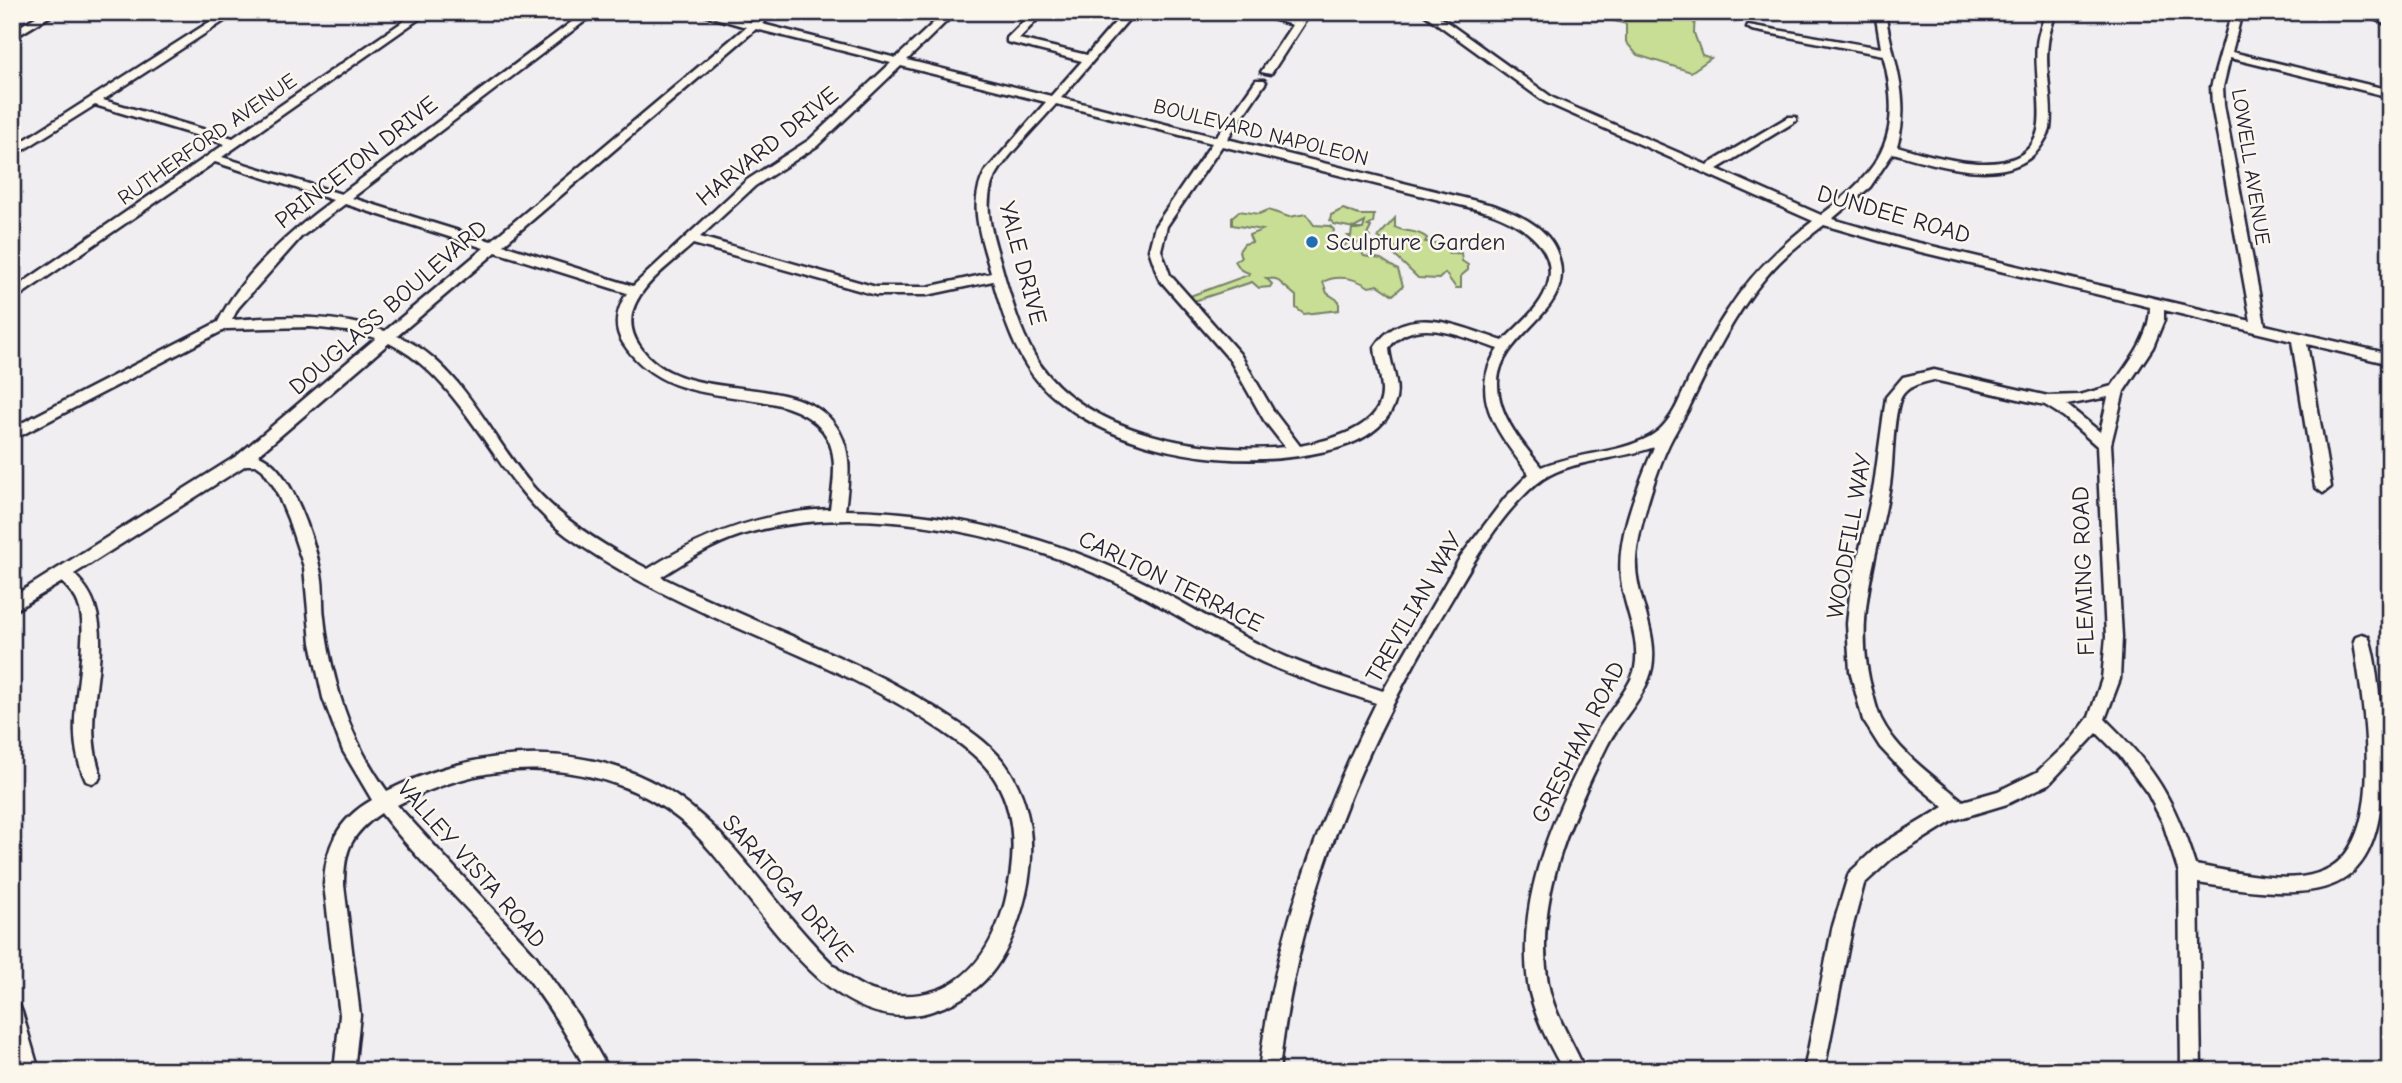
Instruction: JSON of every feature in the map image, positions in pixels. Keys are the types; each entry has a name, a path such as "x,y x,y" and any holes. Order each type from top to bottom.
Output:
{"street":[{"path":"12,36 52,12"},
{"path":"12,153 233,12"},
{"name":"RUTHERFORD AVENUE","path":"12,297 424,12"},
{"name":"PRINCETON DRIVE","path":"12,435 223,324 232,306 296,234 592,12"},
{"name":"BOULEVARD NAPOLEON","path":"699,12 1492,209 1532,229 1551,252 1557,277 1555,288 1547,302 1505,346 1490,380 1493,401 1508,432 1537,473"},
{"name":"DOUGLASS BOULEVARD","path":"12,605 243,459 770,12"},
{"name":"HARVARD DRIVE","path":"837,516 842,457 830,429 816,415 799,406 691,384 652,365 630,345 624,334 624,315 635,291 751,183 813,144 951,12"},
{"path":"1039,12 1011,40 1089,59"},
{"name":"YALE DRIVE","path":"1130,12 989,175 982,191 983,219 1013,325 1036,368 1059,394 1086,413 1110,425 1195,450 1241,456 1296,452 1348,439 1382,414 1390,391 1382,347 1397,330 1416,324 1432,325 1505,346"},
{"path":"1254,12 1298,23"},
{"path":"1296,452 1269,416 1235,357 1173,289 1156,259 1156,241 1161,226 1306,12"},
{"name":"DUNDEE ROAD","path":"1426,12 1549,100 1821,220 1900,243 2390,359"},
{"path":"1537,473 1644,443 1667,433 1714,342 1743,296 1786,246 1864,186 1890,148 1900,106 1898,85 1886,52 1880,12"},
{"path":"1890,148 1968,166 2006,164 2028,155 2040,141 2043,131 2042,43 2051,12"},
{"name":"LOWELL AVENUE","path":"2237,12 2217,87 2218,105 2259,329"},
{"path":"2362,12 2390,23"},
{"path":"1752,27 1886,52"},
{"path":"2226,54 2390,94"},
{"path":"93,101 236,142"},
{"path":"1707,170 1792,119"},
{"path":"213,158 635,291"},
{"path":"691,239 876,291 927,291 998,276"},
{"name":"FLEMING ROAD","path":"2096,721 2110,678 2114,637 2104,444 2117,390 2146,346 2157,320 2157,304"},
{"name":"SARATOGA DRIVE","path":"223,324 312,322 403,343 419,355 455,393 544,509 592,545 650,576 746,624 889,687 956,731 993,762 1004,776 1018,807 1023,842 1021,873 998,946 979,976 967,988 938,1002 922,1005 899,1004 852,992 821,966 698,824 662,796 602,771 556,763 496,764 443,777 382,803 348,828 339,842 333,865 350,1015 344,1071"},
{"path":"2299,338 2323,487"},
{"name":"WOODFILL WAY","path":"1961,810 1917,775 1886,742 1868,711 1858,671 1855,624 1858,594 1882,485 1892,401 1897,391 1908,382 1934,375 1950,376 2048,401 2069,413 2104,444"},
{"name":"WOODFILL WAY","path":"2048,401 2079,400 2117,390"},
{"name":"GRESHAM ROAD","path":"1575,1071 1559,1042 1543,1000 1535,951 1536,908 1540,887 1571,803 1609,724 1643,671 1645,649 1630,593 1629,554 1646,489 1667,433"},
{"name":"VALLEY VISTA ROAD","path":"243,459 255,459 268,466 295,516 314,577 316,621 335,710 382,803 422,852 516,948 552,994 599,1071"},
{"name":"TREVILIAN WAY","path":"1269,1071 1285,958 1337,808 1386,699 1459,568 1487,528 1537,473"},
{"name":"CARLTON TERRACE","path":"650,576 714,540 740,529 790,518 837,516 945,524 995,534 1053,551 1109,572 1270,657 1386,699"},
{"path":"64,573 84,598 89,615 90,662 83,729 86,763 92,775"},
{"path":"2188,873 2297,884 2332,877 2358,856 2377,806 2378,770 2362,641"},
{"path":"1814,1071 1842,929 1856,879 1901,841 1961,810 2001,798 2043,778 2078,744 2096,721 2126,751 2154,788 2172,821 2188,873 2191,1071"},
{"path":"12,1012 29,1071"}],"green space":[{"path":"1600,12 1695,12 1694,33 1702,55 1711,58 1691,72 1637,55 1626,42 1626,24 1591,15"},
{"path":"1343,209 1359,215 1374,215 1373,223 1368,226 1371,227 1367,235 1370,237 1356,244 1348,236 1351,236 1352,229 1363,229 1365,222 1354,228 1334,224 1330,220 1331,215"},
{"path":"1268,210 1289,217 1306,214 1314,225 1330,226 1334,230 1332,237 1348,243 1340,249 1361,251 1364,256 1381,259 1398,270 1403,286 1393,295 1378,285 1369,287 1358,281 1334,278 1323,282 1327,293 1339,301 1339,310 1304,314 1296,308 1296,296 1276,279 1266,278 1272,284 1270,287 1259,288 1252,282 1194,301 1190,296 1248,275 1235,261 1241,258 1239,251 1244,244 1252,242 1249,235 1262,230 1232,225 1232,217 1239,211 1259,214"},
{"path":"1395,218 1395,227 1423,235 1427,238 1425,242 1445,244 1449,254 1461,253 1462,261 1468,265 1468,270 1461,276 1461,288 1456,288 1445,273 1439,279 1418,278 1391,252 1395,247 1380,245 1382,240 1378,237"}],"place":[{"name":"Sculpture Garden","path":"1312,242"}]}
